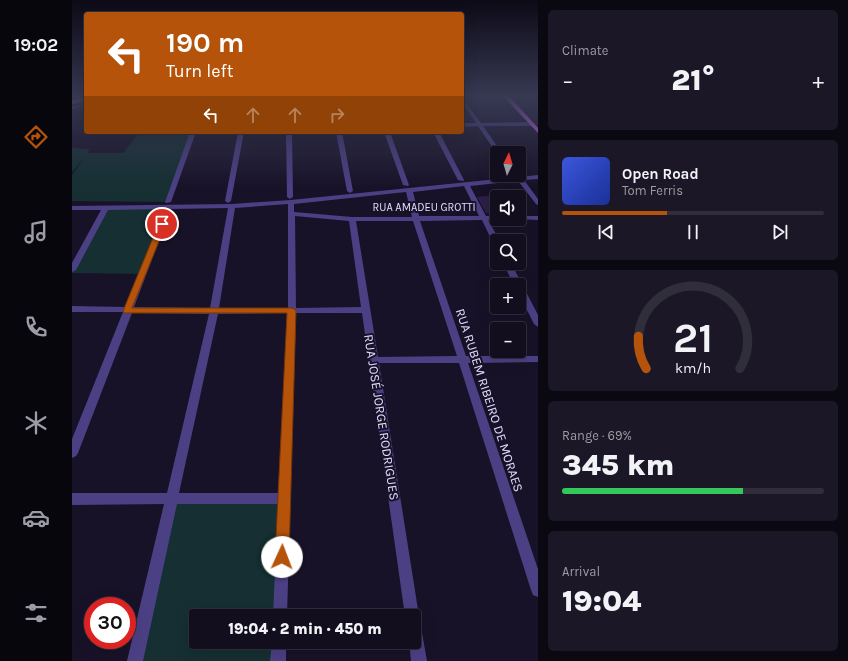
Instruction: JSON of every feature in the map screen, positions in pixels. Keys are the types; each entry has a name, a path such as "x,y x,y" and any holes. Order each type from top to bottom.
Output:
{"street":[{"path":"481,127 494,146"},
{"path":"72,453 167,212 167,205 192,134"},
{"path":"135,661 170,499 214,312 241,134"},
{"path":"280,609 292,310 290,134"},
{"path":"339,134 350,191"},
{"name":"RUA RUBEM RIBEIRO DE MORAES","path":"388,134 407,188 538,590"},
{"path":"437,134 492,234"},
{"path":"526,175 538,172"},
{"path":"526,176 538,177"},
{"path":"464,182 490,178"},
{"path":"72,208 230,204 291,200 490,179"},
{"path":"524,182 538,203"},
{"path":"291,200 350,191 407,188"},
{"path":"72,202 167,205"},
{"path":"72,270 104,208"},
{"name":"RUA AMADEU GROTTI","path":"292,214 352,219 490,218"},
{"path":"526,218 538,218"},
{"name":"RUA JOSÉ JORGE RODRIGUES","path":"352,219 364,310 374,360 411,609"},
{"path":"526,300 538,324"},
{"path":"72,309 214,312 364,310"},
{"path":"374,360 538,359"},
{"path":"72,499 284,498"},
{"path":"278,661 279,649"},
{"path":"417,649 419,661"}],"green space":[{"path":"138,134 190,134 165,202 72,201 72,175 84,158 72,172 72,148 90,149 87,153 123,153"},
{"path":"165,207 167,212 142,274 72,273 72,270 105,208"},
{"path":"284,498 277,609 189,609 189,649 275,649 274,661 142,661 170,499"}],"building":[{"path":"490,196 490,213 486,213 477,197"}],"route":[{"path":"162,224 127,311 214,312 292,310 282,557"}]}
